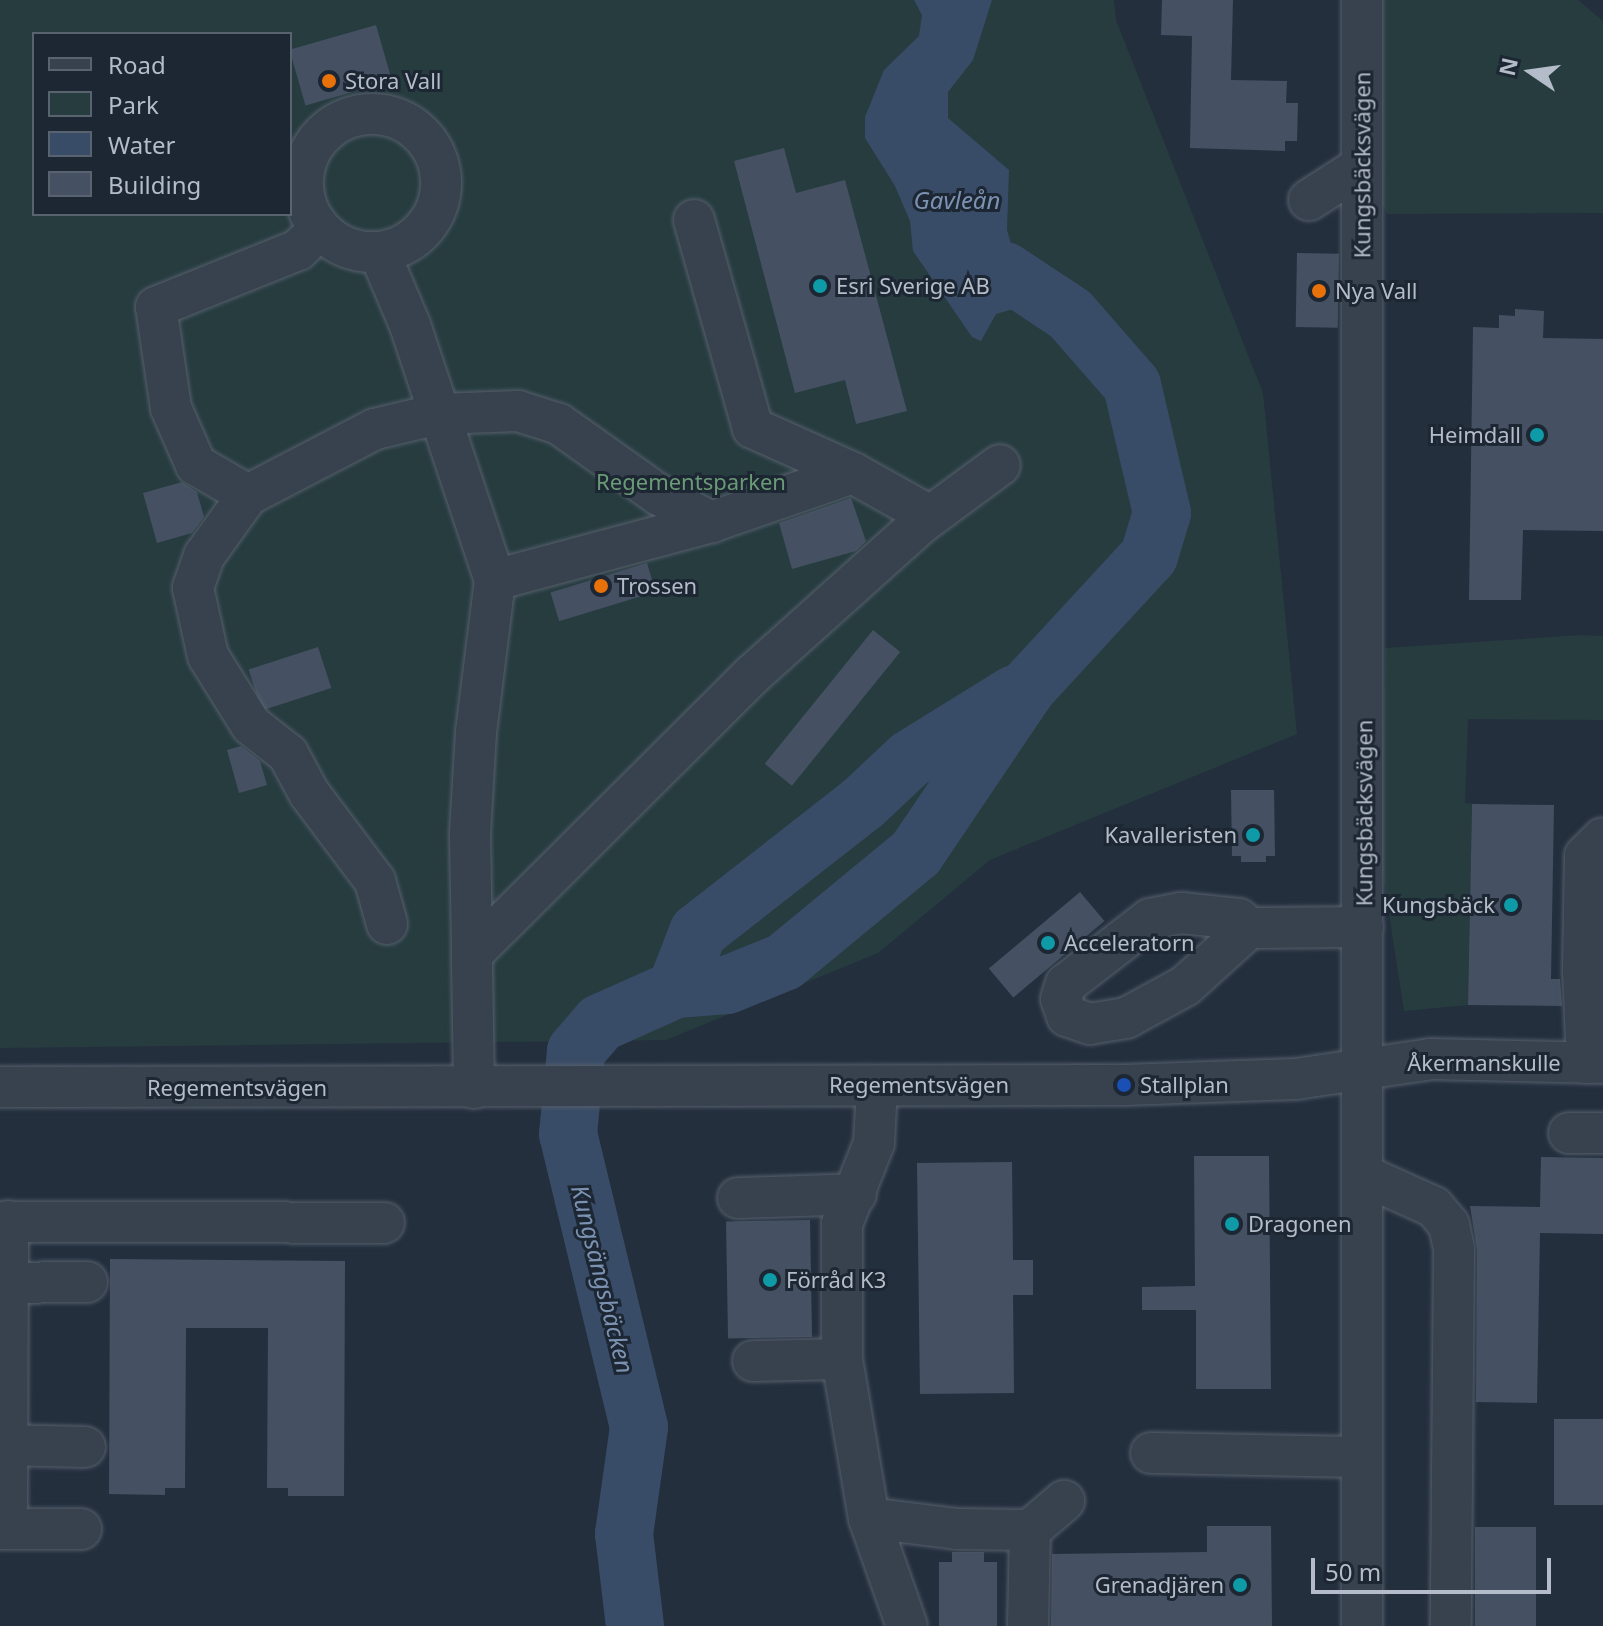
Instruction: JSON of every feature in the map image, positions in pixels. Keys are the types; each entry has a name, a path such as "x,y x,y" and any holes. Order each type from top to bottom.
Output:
{"street":[{"name":"Kungsbäcksvägen","path":"1362,0 1362,1626"},
{"path":"387,115 425,138 441,178 439,199 424,227 399,246 379,252 347,246 320,229 303,189 312,147 345,119 387,115"},
{"path":"1309,200 1362,166"},
{"path":"694,220 753,428 853,473 930,516"},
{"path":"248,495 196,465 171,408 156,307 298,250 320,229"},
{"path":"379,252 495,580 476,732 470,834 474,1088"},
{"path":"387,924 375,881 309,793 288,754 251,725 208,656 200,633 193,588 204,556 248,495 375,429 438,414 518,411 559,424 659,495 711,522"},
{"path":"472,954 752,675 930,516 1000,465"},
{"path":"495,580 711,522 853,473"},
{"path":"1595,1063 1593,970 1585,856 1603,838"},
{"path":"1249,928 1363,927"},
{"name":"Åkermanskulle","path":"1364,1068 1431,1059 1595,1063"},
{"name":"Regementsvägen","path":"0,1087 587,1089 877,1086 1280,1080 1364,1068"},
{"path":"877,1086 874,1143 842,1224 842,1359 869,1518 907,1626"},
{"path":"1363,1175 1434,1207 1449,1225 1454,1249 1451,1626"},
{"path":"738,1198 856,1194"},
{"path":"81,1529 3,1529 4,1222 384,1223"},
{"path":"4,1283 87,1282"},
{"path":"753,1361 842,1359"},
{"path":"3,1445 85,1447"},
{"path":"1151,1453 1361,1457"},
{"path":"869,1518 957,1529 1030,1530 1064,1501"},
{"path":"1028,1626 1030,1530"}],"green space":[{"name":"Regementsparken","path":"0,0 1114,0 1116,20 1263,393 1297,734 990,860 878,953 666,1040 0,1048"},
{"path":"1365,0 1578,0 1603,21 1603,213 1387,214 1362,166"},
{"path":"1603,636 1603,720 1468,719 1465,803 1472,804 1468,1005 1404,1011 1380,856 1385,648"}],"water":[{"name":"Gavleån","path":"914,0 992,0 973,60 948,92 948,118 1009,170 1007,230 1013,251 1034,273 1087,298 1061,324 1013,309 996,314 981,341 972,337 913,251 910,221 895,186 865,138 865,117 884,70 919,36 922,15"}],"building":[{"path":"1162,0 1233,0 1231,80 1287,81 1286,103 1298,103 1297,141 1285,141 1285,151 1190,148 1192,36 1161,35"},
{"path":"376,25 392,81 305,106 292,49"},
{"name":"Esri Sverige AB","path":"784,148 796,193 845,180 907,411 856,424 845,380 795,393 734,161"},
{"name":"Nya Vall","path":"1297,253 1339,254 1338,328 1296,327"},
{"name":"Heimdall","path":"1515,309 1544,311 1543,338 1603,339 1603,531 1523,530 1521,600 1469,600 1473,327 1499,328 1499,315 1515,316"},
{"path":"182,482 197,492 204,517 192,533 157,543 143,493"},
{"path":"851,498 866,541 856,551 792,569 779,523"},
{"name":"Trossen","path":"647,563 656,592 559,621 550,593"},
{"path":"873,630 900,652 792,786 765,764"},
{"path":"318,647 331,688 262,710 249,670"},
{"path":"241,746 260,761 267,785 239,793 227,750"},
{"name":"Kavalleristen","path":"1231,790 1274,790 1275,856 1266,856 1266,862 1241,862 1241,856 1232,856"},
{"name":"Kungsbäck","path":"1472,804 1554,805 1551,979 1560,979 1562,1006 1468,1005"},
{"name":"Acceleratorn","path":"1080,892 1104,921 1013,998 989,968"},
{"name":"Dragonen","path":"1194,1156 1269,1156 1271,1389 1196,1389 1196,1310 1142,1310 1142,1287 1195,1286"},
{"path":"1541,1157 1603,1158 1603,1234 1540,1233 1537,1403 1476,1402 1477,1249 1470,1206 1540,1207"},
{"path":"1012,1162 1013,1260 1033,1260 1033,1295 1013,1295 1014,1393 920,1394 917,1163"},
{"name":"Förråd K3","path":"810,1220 812,1337 728,1338 726,1221"},
{"path":"110,1259 345,1261 344,1496 288,1496 288,1488 267,1488 268,1328 186,1328 185,1488 165,1488 165,1495 109,1494"},
{"path":"1554,1419 1603,1419 1603,1505 1554,1505"},
{"path":"1207,1526 1271,1526 1272,1626 1051,1626 1052,1554 1207,1552"},
{"path":"1475,1527 1536,1527 1536,1626 1475,1626"},
{"path":"952,1552 984,1552 984,1562 997,1562 997,1626 939,1626 939,1562 952,1562"}],"waterway":[{"name":"Kungsängsbäcken","path":"635,1626 624,1534 639,1427 568,1134 576,1051 600,1023 676,989 727,985 784,962 916,853 1028,687 1149,556 1162,513 1132,385 1070,314 1005,271"},
{"name":"Kungsängsbäcken","path":"676,989 698,932 862,804 910,759 1015,694"}],"place":[{"name":"Stora Vall","path":"329,81"},
{"name":"Esri Sverige AB","path":"820,286"},
{"name":"Nya Vall","path":"1319,291"},
{"name":"Heimdall","path":"1537,435"},
{"name":"Trossen","path":"601,586"},
{"name":"Kavalleristen","path":"1253,835"},
{"name":"Kungsbäck","path":"1511,905"},
{"name":"Acceleratorn","path":"1048,943"},
{"name":"Stallplan","path":"1124,1085"},
{"name":"Dragonen","path":"1232,1224"},
{"name":"Förråd K3","path":"770,1280"},
{"name":"Grenadjären","path":"1240,1585"}]}
